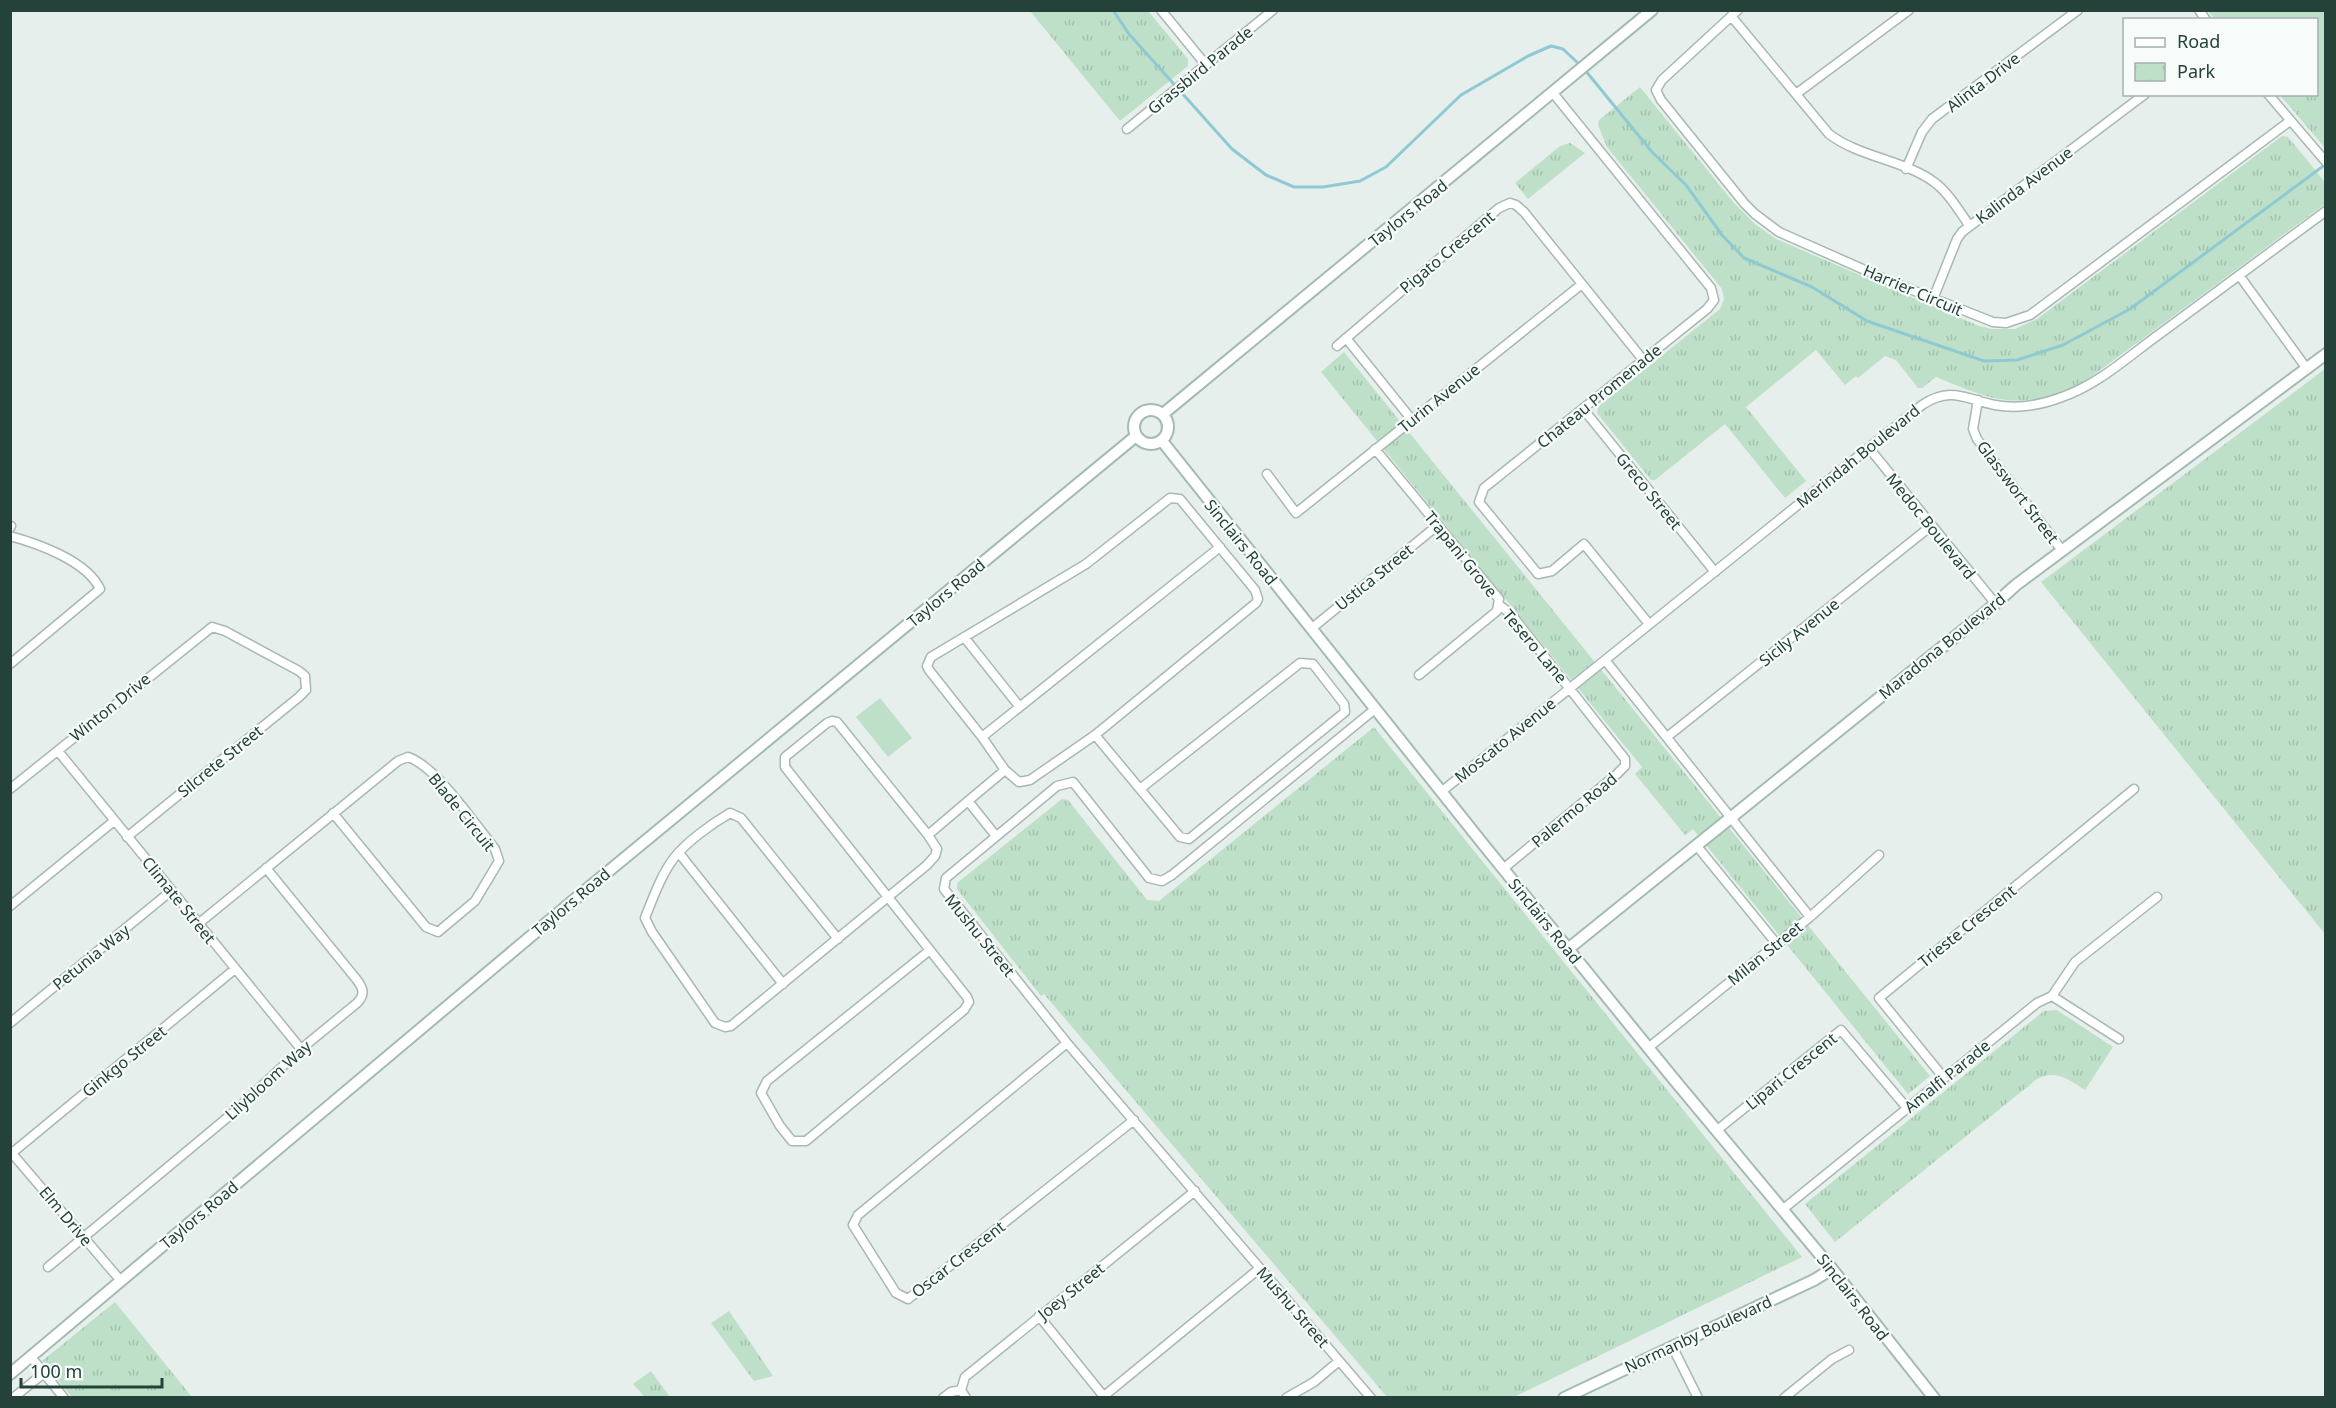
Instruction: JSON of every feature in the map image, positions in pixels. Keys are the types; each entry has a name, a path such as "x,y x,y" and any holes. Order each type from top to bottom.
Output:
{"street":[{"path":"1161,10 1206,65"},
{"name":"Grassbird Parade","path":"1126,129 1273,10"},
{"name":"Taylors Road","path":"1163,414 1652,10"},
{"path":"1796,94 1909,10"},
{"name":"Alinta Drive","path":"1906,169 1922,132 1932,119 2078,10"},
{"path":"1735,13 1823,128 1836,140 1929,178 1940,187 1969,225"},
{"name":"Harrier Circuit","path":"1735,13 1659,83 1656,90 1661,100 1744,203 1767,224 1797,241 1993,322 2019,320 2030,315 2290,121"},
{"name":"Chateau Promenade","path":"1553,93 1714,294 1714,300 1707,309 1644,361 1484,488 1479,502 1539,574 1552,571 1584,544 1649,624"},
{"name":"Kalinda Avenue","path":"1933,299 1957,239 1969,225 2142,96"},
{"path":"2270,96 2325,162"},
{"name":"Pigato Crescent","path":"1337,346 1499,208 1510,203 1524,212 1644,361"},
{"name":"Merindah Boulevard","path":"1570,688 1922,405 1938,395 1954,394 1995,405 2028,406 2065,396 2108,371 2325,211"},
{"path":"2239,275 2307,369"},
{"name":"Turin Avenue","path":"1267,474 1296,513 1582,284"},
{"path":"1346,338 1412,420"},
{"name":"Maradona Boulevard","path":"1568,949 2061,549 2325,354"},
{"name":"Glasswort Street","path":"1978,400 1973,429 1977,439 2061,549"},
{"path":"1152,410 1163,414 1169,425 1162,441 1151,445 1140,441 1136,436 1134,426 1141,413 1152,410"},
{"name":"Greco Street","path":"1584,410 1715,572"},
{"name":"Taylors Road","path":"10,1374 580,895 1136,436"},
{"name":"Sinclairs Road","path":"1162,441 1503,869 1716,1131 1832,1269 1934,1398"},
{"name":"Medoc Boulevard","path":"1869,448 1995,603"},
{"name":"Trapani Grove","path":"1375,449 1499,599 1497,611 1419,675"},
{"path":"1170,498 1180,499 1255,590 1258,599 1257,603 1095,735 1025,783 1014,779 1005,770 927,666 935,653 964,638 1099,556 1170,498"},
{"name":"Ustica Street","path":"1311,629 1438,525"},
{"name":"Sicily Avenue","path":"1667,737 1931,526"},
{"path":"10,537 39,546 80,565 100,589 10,664"},
{"path":"982,737 1220,547"},
{"name":"Tesero Lane","path":"1499,605 1511,614 1570,688"},
{"name":"Winton Drive","path":"10,789 212,627 300,671 307,683"},
{"path":"964,638 1019,706"},
{"path":"1605,660 1810,917"},
{"path":"1095,735 1140,789 1180,837 1189,838 1345,712 1344,704 1313,664 1300,663 1140,789"},
{"name":"Silcrete Street","path":"127,837 299,697 306,690 307,683"},
{"name":"Moscato Avenue","path":"1441,792 1570,688"},
{"name":"Palermo Road","path":"1503,869 1625,766 1625,759 1570,688"},
{"name":"Mushu Street","path":"1371,1398 1067,1043 944,889 946,878 996,836 1058,786 1072,782 1149,878 1162,881 1374,709"},
{"path":"838,939 741,818 730,813 722,817 675,857 645,918 652,932 715,1023 725,1027 731,1026 783,984 838,939 889,897 935,856 937,849 928,835 837,722 832,721 785,758 785,767 889,897 930,951 968,996 969,1002 964,1010 806,1141 792,1141 780,1126 761,1093 767,1081 930,951"},
{"name":"Climate Street","path":"58,751 301,1049"},
{"name":"Blade Circuit","path":"198,924 333,813 398,761 408,757 418,760 445,787 495,849 499,861 475,901 438,932 426,927 333,813"},
{"path":"928,835 1005,770"},
{"name":"Trieste Crescent","path":"1944,1078 1879,998 2134,789"},
{"path":"968,801 996,836"},
{"path":"10,906 114,821"},
{"path":"1696,845 1776,943"},
{"path":"679,853 783,984"},
{"name":"Milan Street","path":"1648,1048 1810,917 1879,855"},
{"name":"Lilybloom Way","path":"48,1267 234,1112 301,1049 363,996 363,990 266,868"},
{"name":"Petunia Way","path":"10,1023 171,891"},
{"path":"2119,1039 2052,996 2076,962 2157,897"},
{"name":"Ginkgo Street","path":"11,1152 235,969"},
{"name":"Amalfi Parade","path":"1782,1210 2037,1003 2052,996"},
{"name":"Lipari Crescent","path":"1716,1131 1841,1030 1907,1108"},
{"name":"Oscar Crescent","path":"1067,1043 858,1215 853,1225 896,1293 908,1299 1134,1120"},
{"name":"Elm Drive","path":"11,1152 121,1281"},
{"name":"Joey Street","path":"963,1394 965,1377 1195,1191"},
{"path":"1039,1316 1105,1397 1260,1268"},
{"name":"Normanby Boulevard","path":"1564,1398 1589,1392 1672,1346 1832,1269"},
{"path":"1672,1346 1698,1398"},
{"path":"1784,1398 1832,1359 1849,1350"},
{"path":"31,1357 64,1398"},
{"path":"1286,1398 1314,1382 1339,1361"},
{"path":"13,1398 44,1373"},
{"path":"943,1398 951,1392 963,1394"}],"green space":[{"path":"1030,11 1148,11 1188,59 1188,66 1120,121"},
{"path":"2208,11 2325,11 2325,148 2281,96 2318,96 2318,18 2214,18"},
{"path":"1640,87 1734,203 1755,224 1776,239 1979,326 1992,329 2015,329 2037,319 2282,136 2288,137 2325,182 2325,204 2076,388 2055,395 2020,401 1989,397 1936,377 1922,388 1918,388 1896,360 1885,356 1858,378 1856,376 1845,385 1816,350 1746,407 1806,481 1785,498 1725,424 1655,480 1651,480 1597,413 1598,407 1720,309 1724,299 1722,289 1607,147 1598,125 1599,120"},
{"path":"1570,143 1585,153 1528,199 1515,183 1560,146"},
{"path":"1344,352 1930,1076 1908,1094 1693,829 1685,835 1635,774 1642,767 1321,372"},
{"path":"2325,369 2325,934 2041,582"},
{"path":"880,698 912,738 888,757 856,717"},
{"path":"1374,727 1802,1257 1514,1397 1387,1397 1044,994 1041,996 957,889 957,883 1062,799 1068,800 1147,900 1159,901"},
{"path":"2057,1010 2113,1047 2085,1090 2068,1079 2056,1075 2037,1079 1835,1242 1805,1204 2044,1011"},
{"path":"115,1302 192,1397 72,1397 42,1361"},
{"path":"729,1311 773,1376 754,1381 711,1323"},
{"path":"651,1371 670,1397 645,1397 633,1384"}],"waterway":[{"path":"1113,10 1129,34 1232,149 1266,175 1294,187 1323,187 1360,181 1386,167 1461,95 1528,56 1551,46 1563,49 1580,65"},
{"path":"1585,70 1652,152 1686,185 1722,235 1744,258 1812,287 1867,321 1984,361 2017,360 2063,345 2130,309 2326,164"}]}
